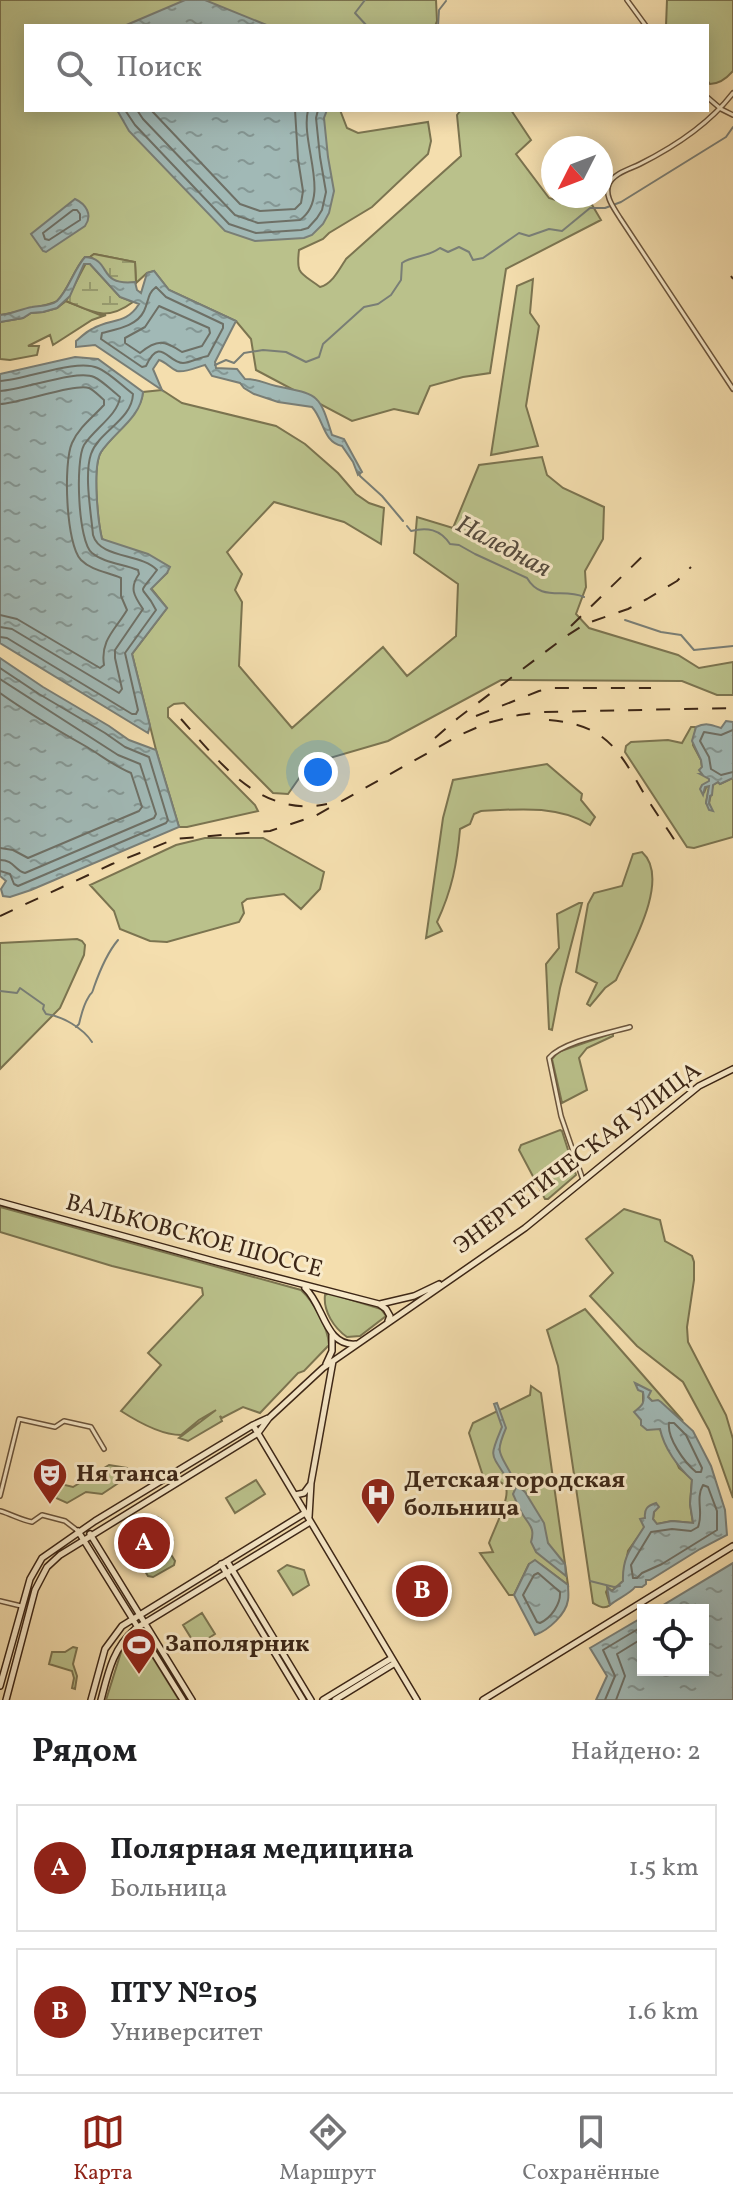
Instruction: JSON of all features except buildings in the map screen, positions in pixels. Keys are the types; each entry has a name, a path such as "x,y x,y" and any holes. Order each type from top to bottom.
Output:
{"street":[{"path":"627,0 645,24"},
{"path":"733,93 721,109 676,142 614,178 608,190 620,218 733,389"},
{"path":"709,99 732,114"},
{"path":"583,1180 561,1116 549,1058 553,1053 630,1027"},
{"name":"ЭНЕРГЕТИЧЕСКАЯ УЛИЦА","path":"446,1281 525,1228 699,1086 733,1069"},
{"name":"ВАЛЬКОВСКОЕ ШОССЕ","path":"0,1202 379,1304 388,1311 390,1321"},
{"path":"6,1700 35,1590 47,1567 91,1535 258,1433 269,1418 323,1368 446,1281"},
{"name":"ВАЛЬКОВСКОЕ ШОССЕ","path":"379,1304 414,1296 446,1281"},
{"path":"301,1285 317,1299 331,1333 341,1343 357,1344"},
{"path":"317,1299 326,1291"},
{"path":"323,1368 332,1351 331,1333"},
{"path":"310,1522 311,1483 333,1361"},
{"path":"0,1686 21,1606 39,1562 78,1531 269,1418"},
{"path":"0,1496 19,1419 55,1427 64,1421 91,1427 104,1449"},
{"path":"253,1425 417,1700"},
{"path":"295,1495 304,1493 311,1483"},
{"path":"0,1511 32,1522 42,1515 65,1521 78,1531 183,1700"},
{"path":"91,1700 105,1649 115,1633 132,1619 305,1513"},
{"path":"101,1700 118,1647 138,1627 310,1522"},
{"path":"86,1527 192,1700"},
{"path":"483,1700 733,1546"},
{"path":"39,1562 47,1567"},
{"path":"224,1562 303,1700"},
{"path":"0,1601 21,1606"},
{"path":"278,1652 311,1700"},
{"path":"323,1700 393,1661"},
{"path":"335,1700 393,1661"},
{"path":"100,1665 109,1668"}],"green space":[{"path":"0,0 436,0 436,24 24,24 24,112 341,112 347,128 358,133 428,122 431,141 428,154 372,207 323,239 299,250 299,269 320,287 332,280 346,259 461,156 457,115 459,112 512,112 531,140 516,154 541,187 541,208 594,208 601,220 506,269 490,373 430,386 418,414 394,409 352,421 256,370 251,339 236,321 169,290 154,271 136,283 135,262 94,254 85,257 57,301 0,315"},
{"path":"667,0 733,0 733,71 720,82 709,83 709,24 666,24"},
{"path":"94,254 135,262 136,283 111,280 90,257"},
{"path":"86,263 120,297 133,302 115,312 100,313 66,301"},
{"path":"533,279 530,313 539,326 526,406 538,446 491,455 517,286"},
{"path":"66,301 106,315 92,320 53,345 50,335 28,346 39,346 37,355 0,359 0,322 57,308"},
{"path":"162,390 182,403 276,426 305,444 356,494 384,508 381,544 344,522 274,502 227,552 242,574 235,590 242,602 239,666 292,728 383,647 407,676 456,636 458,584 414,553 417,517 453,528 479,465 542,457 547,475 563,488 604,507 603,539 585,571 586,587 576,614 589,628 678,655 699,668 733,662 733,695 717,695 682,681 501,680 388,741 309,764 288,794 273,793 184,703 174,704 168,708 168,717 258,811 179,827 132,654 167,608 151,588 167,573 102,539 97,495 101,452 137,409 143,392"},
{"path":"691,727 696,727 693,745 701,760 703,774 710,781 704,785 704,793 707,785 706,803 711,809 709,803 713,785 733,778 733,837 694,848 687,847 625,752 631,742 668,740 682,743"},
{"path":"547,764 582,794 581,800 595,817 590,825 551,811 481,811 474,814 470,824 460,829 453,877 437,922 442,931 426,938 443,818 453,780"},
{"path":"205,838 263,838 324,872 320,889 301,909 284,894 247,899 242,903 244,913 239,922 167,942 150,941 120,929 114,911 90,885 176,845"},
{"path":"642,852 650,864 652,879 645,915 616,980 590,1006 587,1004 597,983 576,972 588,904 594,893 622,886 633,854"},
{"path":"582,903 552,1030 549,1029 546,964 559,948 557,914"},
{"path":"77,939 85,945 84,955 60,1008 0,1069 0,943"},
{"path":"613,1033 613,1036 587,1048 579,1058 587,1090 562,1103 552,1059 558,1052"},
{"path":"560,1130 576,1175 545,1199 519,1150 521,1145"},
{"path":"0,1207 301,1290 320,1315 329,1345 260,1413 243,1407 222,1418 220,1416 222,1421 188,1441 179,1438 216,1410 181,1435 150,1427 121,1411 161,1365 148,1353 203,1295 202,1288 112,1266 0,1232"},
{"path":"624,1209 660,1220 665,1241 692,1256 694,1280 687,1327 688,1342 726,1415 733,1439 733,1498 709,1430 683,1382 637,1346 590,1296 613,1273 586,1239"},
{"path":"329,1293 381,1309 386,1316 360,1336 347,1337 328,1313 325,1295"},
{"path":"585,1309 683,1421 643,1392 643,1405 660,1429 679,1468 692,1479 690,1504 693,1523 672,1521 657,1524 653,1519 654,1512 645,1518 645,1527 628,1551 623,1581 612,1591 608,1588 606,1592 610,1605 606,1607 593,1603 558,1366 547,1330"},
{"path":"531,1386 541,1393 568,1585 540,1564 529,1564 514,1595 509,1595 480,1553 493,1552 489,1543 503,1507 506,1488 499,1481 483,1476 469,1433 473,1423 530,1395"},
{"path":"109,1465 127,1468 129,1476 102,1494 86,1492 67,1503 56,1498 61,1484 73,1487"},
{"path":"256,1480 265,1494 235,1513 226,1498"},
{"path":"157,1517 161,1519 173,1540 165,1545 175,1561 174,1565 153,1577 145,1571 167,1557 160,1544 170,1538 160,1521 146,1524"},
{"path":"287,1565 304,1570 309,1585 293,1595 278,1571"},
{"path":"202,1613 215,1634 196,1646 183,1625"},
{"name":"Заполярник","path":"138,1634 179,1700 106,1700 122,1649"},
{"path":"77,1648 73,1664 77,1676 75,1689 72,1688 72,1671 49,1664 52,1652 65,1652"}],"water":[{"path":"185,0 205,0 264,24 129,24"},
{"path":"118,112 326,112 324,118 334,191 329,213 312,235 304,238 255,241 225,231 129,131"},
{"path":"75,199 87,210 85,226 43,251 31,234"},
{"path":"85,257 99,262 115,280 135,282 141,293 147,273 154,271 169,290 236,321 215,362 216,368 237,369 245,379 301,391 315,398 324,410 332,435 344,439 362,472 358,475 342,446 327,435 312,407 278,402 254,394 240,383 212,376 205,365 180,371 159,360 153,369 162,390 95,345 76,347 76,341 88,332 129,315 139,304 120,297 90,264 84,264 70,296 57,308 0,322 0,315 57,301"},
{"path":"75,357 98,359 143,392 137,410 101,452 96,482 102,539 148,554 170,567 151,589 167,608 132,654 150,726 148,733 0,643 0,374"},
{"path":"0,658 129,740 156,750 179,827 31,890 10,897 3,896 1,889 6,881 0,876"},
{"path":"726,721 733,722 733,778 713,785 709,803 713,811 706,803 709,786 705,787 703,795 700,789 709,779 700,774 701,760 692,741 696,727 706,724 721,728"},
{"path":"635,1383 651,1391 648,1397 652,1401 661,1402 693,1431 711,1466 725,1510 727,1535 646,1580 642,1587 635,1587 610,1605 607,1587 612,1591 623,1581 626,1558 644,1527 640,1519 645,1518 648,1507 656,1503 659,1507 653,1519 657,1524 672,1521 693,1523 690,1504 692,1480 672,1457 660,1429 647,1430 641,1425 634,1412 643,1404 644,1396"},
{"path":"497,1403 506,1428 500,1448 501,1457 512,1476 508,1480 493,1455 502,1427 494,1404"},
{"path":"517,1485 525,1492 544,1523 548,1543 565,1564 566,1576 536,1552 531,1542 531,1527 513,1494"},
{"path":"535,1560 568,1585 568,1594 567,1605 560,1616 535,1635 514,1595 529,1564"},
{"path":"733,1563 733,1700 596,1700 607,1676 590,1648 637,1621 637,1676 709,1676 709,1604 665,1604"}],"waterway":[{"path":"365,0 355,13 365,24"},
{"path":"438,24 439,10 446,1"},
{"path":"215,365 226,360 234,363 244,353 263,350 286,352 306,362 319,357 323,344 364,307 378,304 391,295 401,280 402,263 406,260 440,248 448,252 459,247 469,252 473,260 483,258 519,233 529,236 549,229 562,231 590,208 605,208 621,202 726,137 733,127"},
{"name":"Наледная","path":"359,472 403,521"},
{"name":"Наледная","path":"407,526 411,531 428,529 437,532 450,544 459,545 527,578 539,590 584,597"},
{"name":"Наледная","path":"625,620 681,635 694,650 733,646"},
{"path":"76,1027 104,962 118,940"},
{"path":"0,991 17,993 20,988 44,1005 46,1014 72,1024 92,1042"},
{"path":"590,1581 620,1586"}],"railway":[{"path":"571,626 651,548"},
{"path":"435,738 565,637 585,624 647,599 677,581 691,567"},
{"path":"476,716 553,688 651,688"},
{"path":"0,916 112,864 175,839 270,831 315,816 487,723 543,712 733,708"},
{"path":"181,719 227,769 262,795 282,803 303,806 327,804"},
{"path":"549,720 585,728 610,743 677,844"}],"place":[{"name":"Ня танса","path":"50,1506"},
{"name":"Детская городская больница","path":"378,1526"},
{"name":"Полярная медицина","path":"144,1543"},
{"name":"ПТУ №105","path":"422,1591"},
{"name":"Заполярник","path":"139,1676"}]}
